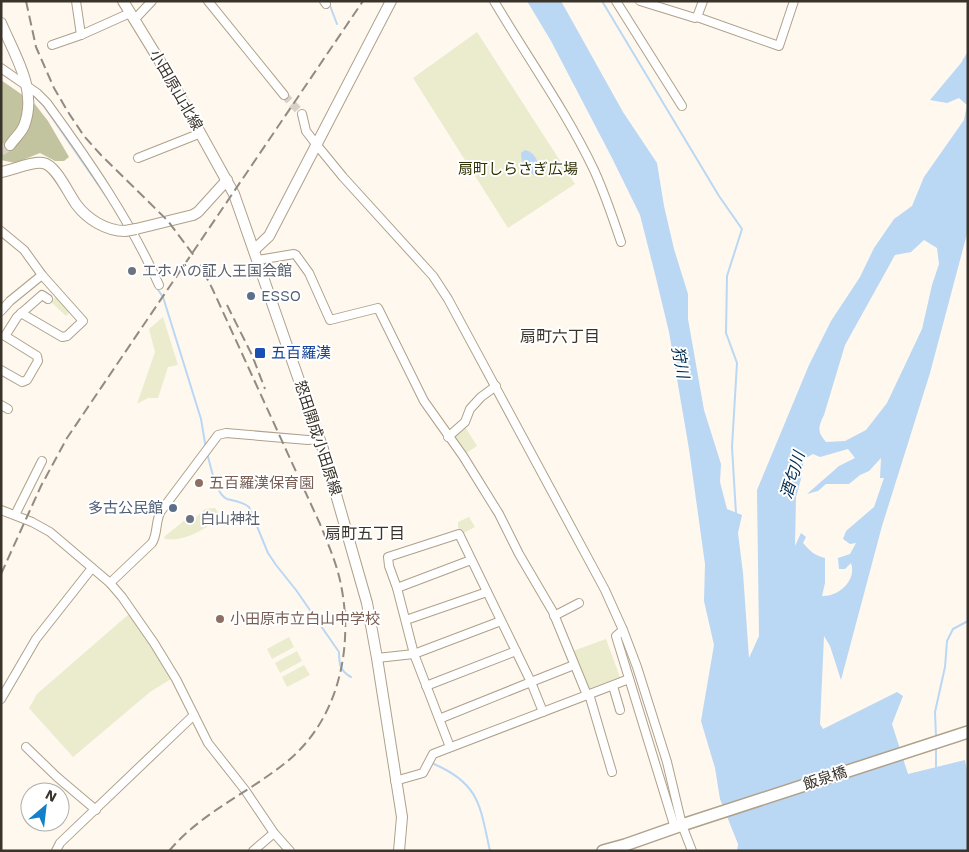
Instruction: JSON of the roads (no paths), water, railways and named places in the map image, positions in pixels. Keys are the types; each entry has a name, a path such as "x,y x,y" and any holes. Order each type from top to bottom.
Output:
{"highway":[{"name":"飯泉橋","path":"603,851 968,732"}],"main road":[{"name":"小田原山北線","path":"122,1 168,73 227,180 239,206 256,255"},
{"path":"256,255 269,236 388,3"},
{"path":"1,23 24,73 29,103 23,127 10,145"},
{"path":"1,172 38,162 47,164 56,173 80,209 105,227 112,230 125,231 193,215 227,180"},
{"name":"怒田開成小田原線","path":"256,255 323,449 367,603 402,817 399,851"}],"street":[{"path":"76,1 81,35"},
{"path":"52,45 132,16 152,1"},
{"path":"208,1 284,95"},
{"path":"494,1 567,119 594,170 621,242"},
{"path":"616,1 682,106"},
{"path":"640,1 779,46 794,1"},
{"path":"697,18 703,1"},
{"path":"1,68 37,93 47,103 116,204 144,253 159,285"},
{"path":"302,114 306,131 316,144 343,177 433,276 448,299 605,590 637,667 667,762 679,826"},
{"path":"138,158 201,133"},
{"path":"1,232 24,250 42,275 83,321 66,336 62,337 21,313"},
{"path":"256,255 296,255 309,273 330,320 378,308 424,401 499,514 554,616 588,694 612,772"},
{"path":"1,311 10,301 42,275"},
{"path":"1,370 22,382 27,380 38,361 38,356 3,335 21,313 42,295 48,299"},
{"path":"448,437 465,422 470,409 481,397 496,386"},
{"path":"110,584 152,543 161,511 216,436 223,433 308,440 318,439"},
{"path":"15,515 42,460"},
{"path":"1,510 32,522 50,532 110,584 133,611 176,679 208,743 245,790 282,844 290,851"},
{"path":"450,747 414,654 398,588 389,566 388,556 459,534 531,682 543,712"},
{"path":"398,588 471,560"},
{"path":"1,699 36,639 92,568"},
{"path":"406,620 487,592"},
{"path":"554,616 579,603"},
{"path":"377,658 414,654 501,621"},
{"path":"623,630 616,636 629,679 679,826 692,851"},
{"path":"426,686 516,651"},
{"path":"439,719 574,665"},
{"path":"395,780 423,773 433,754 629,679"},
{"path":"613,686 620,710"},
{"path":"56,851 60,843 194,714"},
{"path":"26,747 56,777 96,810"},
{"path":"253,851 274,833"}],"water":[{"path":"527,1 561,1 623,112 657,163 674,249 688,294 688,319 704,410 721,464 720,482 727,509 742,515 738,533 749,658 759,636 757,490 809,365 831,321 860,277 874,248 894,219 912,206 924,177 964,120 967,105 959,98 947,103 930,100 961,63 968,51 968,230 930,373 882,526 841,680 830,646 824,636 820,724 823,729 897,692 903,696 892,724 908,774 965,760 968,776 968,851 737,851 738,844 720,799 715,768 701,721 714,645 704,601 705,564 689,449 669,332 640,215 551,41","holes":["924,240 937,248 939,264 922,329 887,403 866,430 845,441 826,442 821,435 820,426 845,345 895,255 911,252","848,449 855,458 839,466 807,494 818,491 826,484 849,484 860,475 869,471 881,458 880,478 884,478 874,507 846,531 843,539 850,544 856,543 850,554 838,558 839,569 845,569 851,563 852,569 849,581 835,594 822,596 825,583 825,558 815,554 803,543 806,537 801,533 795,546 796,497 804,459 813,454 820,457"]},
{"path":"525,150 532,153 537,161 537,172 534,175 528,171 523,163 521,153"}],"waterway":[{"path":"602,1 719,196 742,229 727,276 726,333 737,363 732,447 736,514"},
{"path":"329,3 337,24"},
{"path":"32,94 44,106 108,199"},
{"path":"120,218 125,227"},
{"path":"156,287 163,297 201,419 206,449"},
{"path":"207,453 219,492 227,499 249,507 268,553 339,652 341,667 351,677"},
{"path":"936,737 935,712 945,667 947,641 953,629 968,621"},
{"path":"936,747 936,769"},
{"path":"434,764 461,780 476,798 484,821 490,851"}],"tunnel":[{"path":"284,95 302,114"},
{"path":"1,151 10,145"}],"railway":[{"path":"26,1 36,47 54,88 68,112 84,136 168,221 195,257"},
{"path":"1,574 41,486 67,438 363,1"},
{"path":"169,851 209,815 269,775 302,747 318,727 338,683 343,659 345,634 341,585 320,524 200,265"},
{"path":"227,305 252,355 265,389"}],"place":[{"name":"エホバの証人王国会館","path":"132,271"},
{"name":"ESSO","path":"251,296"},
{"name":"五百羅漢","path":"260,353"},
{"name":"五百羅漢保育園","path":"199,483"},
{"name":"多古公民館","path":"173,508"},
{"name":"白山神社","path":"190,519"},
{"name":"小田原市立白山中学校","path":"220,619"}],"district":[{"name":"扇町六丁目","path":"560,336"},
{"name":"扇町五丁目","path":"365,533"}],"park label":[{"name":"扇町しらさぎ広場","path":"518,169"}],"water label":[{"name":"狩川","path":"681,362"},
{"name":"酒匂川","path":"792,475"}]}
